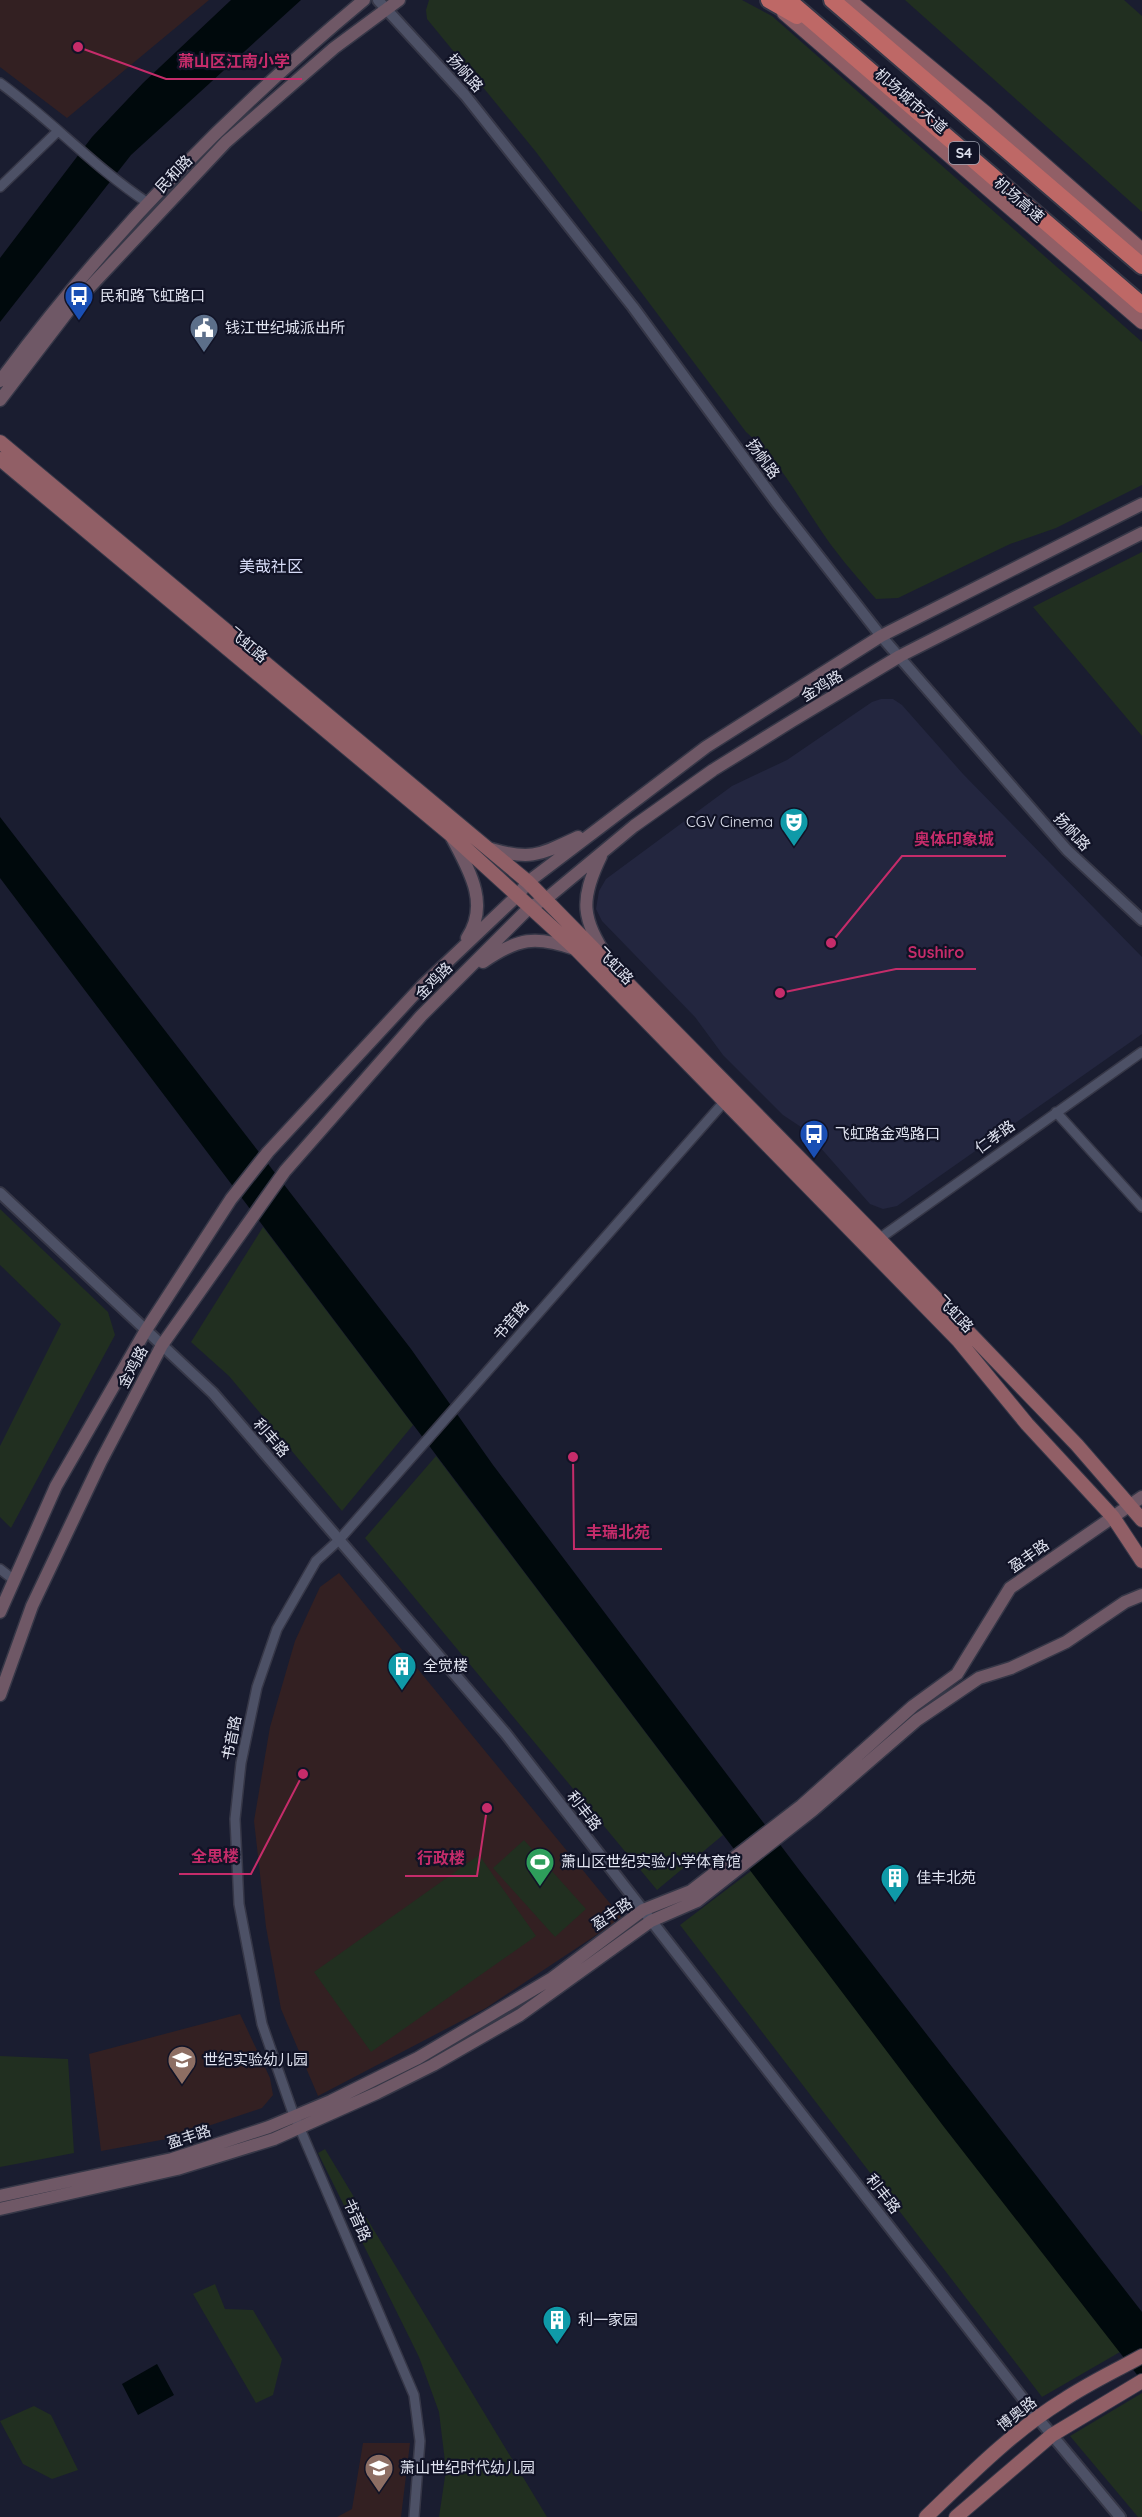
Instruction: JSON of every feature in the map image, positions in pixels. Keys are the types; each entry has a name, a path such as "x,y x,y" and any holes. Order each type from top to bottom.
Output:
{"highway":[{"path":"769,0 827,34"},
{"name":"机场高速","path":"788,0 1142,305"},
{"name":"机场高速","path":"844,3 1142,266"}],"main road":[{"name":"民和路","path":"0,381 116,235 262,90 364,0"},
{"name":"民和路","path":"0,400 72,306 226,142 333,48 399,0"},
{"name":"机场城市大道","path":"769,0 1142,321"},
{"path":"844,3 987,114 1142,250"},
{"name":"飞虹路","path":"0,442 528,882 1136,1501 1142,1520"},
{"name":"飞虹路","path":"0,459 450,834 576,949 958,1340 1027,1424 1113,1516 1142,1561"},
{"name":"金鸡路","path":"0,1612 56,1486 146,1330 231,1199 268,1152 422,986 519,895 528,882 706,747 881,636 1142,504"},
{"name":"金鸡路","path":"0,1695 32,1606 101,1461 162,1345 285,1171 421,1016 530,907 546,899 634,826 713,770 900,656 1142,533"},
{"path":"491,849 518,857 534,855 596,830"},
{"path":"450,834 470,872 477,893 478,912 473,929 458,953"},
{"path":"603,852 590,879 585,899 586,917 591,931 617,972"},
{"path":"460,977 507,946 517,942 533,939 552,941 576,949"},
{"name":"盈丰路","path":"0,2196 172,2159 294,2116 398,2067 466,2030 551,1979 643,1910 691,1891 801,1806 913,1706 957,1674 1010,1588 1136,1501"},
{"name":"盈丰路","path":"0,2209 73,2195 177,2169 300,2129 433,2065 520,2015 651,1921 697,1901 813,1810 917,1720 979,1678 1011,1668 1066,1642 1125,1602 1142,1595"},
{"name":"博奥路","path":"926,2517 984,2462 1038,2418 1062,2401 1142,2356"},
{"path":"956,2517 1052,2435 1142,2381"}],"street":[{"name":"扬帆路","path":"378,0 465,95 633,307 777,503 881,636 1067,850 1142,920"},
{"path":"0,83 58,131 70,138 126,188 148,203"},
{"path":"0,187 58,131"},
{"name":"仁孝路","path":"867,1248 1142,1052"},
{"name":"书音路","path":"414,2517 420,2442 414,2396 294,2116 262,2024 239,1904 236,1819 242,1763 257,1687 277,1629 316,1561 339,1540 419,1450 724,1102"},
{"path":"1056,1112 1142,1207"},
{"name":"利丰路","path":"0,1192 213,1393 506,1734 1038,2418 1120,2517"},
{"path":"0,1569 14,1580"}],"shaded area":[{"path":"0,0 209,0 67,118 0,67"},
{"path":"231,0 301,0 131,155 0,322 0,258 92,137 143,83"},
{"path":"893,699 902,705 963,774 1142,957 1142,1034 897,1206 883,1209 870,1204 804,1129 783,1115 723,1055 695,1017 602,921 596,909 599,891 606,879 732,786 787,760 872,702"},
{"path":"0,817 411,1349 493,1465 800,1871 1142,2312 1142,2381 944,2127 0,878"},
{"path":"339,1573 622,1918 486,2008 318,2096 281,2009 266,1927 254,1821 270,1727 295,1641 320,1587"},
{"name":"世纪实验幼儿园","path":"240,2014 270,2078 273,2095 262,2108 172,2138 101,2151 89,2054"},
{"path":"157,2364 174,2395 138,2415 122,2384"},
{"name":"萧山世纪时代幼儿园","path":"363,2443 410,2443 401,2517 337,2517 352,2509"}],"green space":[{"path":"429,0 742,0 772,16 1142,342 1142,485 1056,528 1010,544 898,598 876,599 837,553 776,464 746,432 536,152 427,19 426,10"},
{"path":"905,0 1124,0 1142,16 1142,212"},
{"path":"1142,552 1142,736 1033,607"},
{"path":"0,1209 108,1312 115,1335 11,1528 0,1517 0,1446 61,1324 0,1265"},
{"path":"263,1227 413,1425 342,1511 229,1376 191,1342"},
{"path":"436,1456 723,1835 657,1890 365,1538"},
{"name":"萧山区世纪实验小学体育馆","path":"524,1840 586,1909 555,1937 493,1868"},
{"path":"479,1855 536,1936 371,2052 314,1972"},
{"path":"751,1871 1120,2352 1042,2397 680,1925"},
{"path":"0,2056 68,2059 74,2153 0,2167"},
{"path":"325,2149 547,2517 439,2517 446,2470 439,2412 419,2357 318,2153"},
{"path":"215,2284 225,2309 253,2310 282,2359 273,2395 256,2403 193,2294"},
{"path":"1142,2393 1142,2517 1138,2517 1070,2436"},
{"path":"34,2406 51,2415 78,2470 52,2479 23,2464 0,2421"}],"place":[{"name":"萧山区江南小学","path":"78,47"},
{"name":"民和路飞虹路口","path":"79,322"},
{"name":"钱江世纪城派出所","path":"204,354"},
{"name":"CGV Cinema","path":"794,848"},
{"name":"奥体印象城","path":"831,943"},
{"name":"Sushiro","path":"780,993"},
{"name":"飞虹路金鸡路口","path":"814,1160"},
{"name":"丰瑞北苑","path":"573,1457"},
{"name":"全觉楼","path":"402,1692"},
{"name":"全思楼","path":"303,1774"},
{"name":"行政楼","path":"487,1808"},
{"name":"萧山区世纪实验小学体育馆","path":"540,1888"},
{"name":"佳丰北苑","path":"895,1904"},
{"name":"世纪实验幼儿园","path":"182,2086"},
{"name":"利一家园","path":"557,2346"},
{"name":"萧山世纪时代幼儿园","path":"379,2494"}],"district":[{"name":"美哉社区","path":"271,566"}]}
